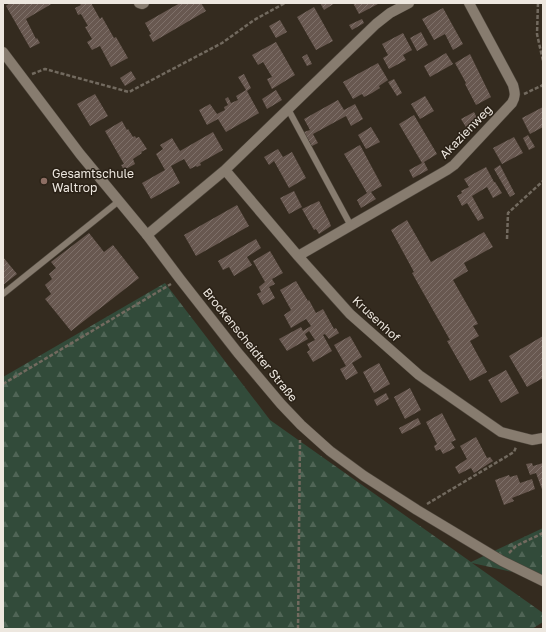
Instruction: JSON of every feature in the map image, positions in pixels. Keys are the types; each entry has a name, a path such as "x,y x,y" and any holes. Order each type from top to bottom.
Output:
{"street":[{"path":"139,3 144,3"},
{"path":"147,235 225,170 376,24 390,13 409,3"},
{"path":"468,3 513,85 515,98"},
{"name":"Brockenscheidter Straße","path":"3,52 80,154 147,235 238,353 300,425 330,451 364,476 502,561 543,581"},
{"name":"Akazienweg","path":"298,256 454,165 508,108 515,98"},
{"name":"Krusenhof","path":"225,170 298,256 350,314 419,375 501,432 532,440 543,438"}],"lane":[{"path":"288,109 351,226"},
{"path":"3,294 119,201"}],"path":[{"path":"23,78 45,69 129,92 222,43 254,20 285,3"},
{"path":"538,3 537,34 543,62"},
{"path":"515,98 543,85"},
{"path":"507,239 508,213 543,181"},
{"path":"3,384 180,279"},
{"path":"298,629 300,425"},
{"path":"417,510 514,452 519,437"},
{"path":"502,561 516,546 543,533"}],"green space":[{"path":"165,283 270,420 471,562 543,528 543,579 472,563 543,613 543,622 532,629 3,629 3,377"}],"building":[{"path":"10,3 53,3 26,19 36,39 37,38 40,43 30,48 6,6"},
{"path":"79,3 91,3 100,19 102,17 114,38 116,37 128,58 111,67 100,46 92,50 87,42 92,39 85,27 88,26 81,14 78,15 75,8 81,5"},
{"path":"180,3 201,3 206,11 153,42 149,35 151,34 145,23"},
{"path":"320,3 335,3 324,10"},
{"path":"353,3 377,3 378,4 359,14"},
{"path":"314,7 333,41 316,50 297,17"},
{"path":"443,8 463,44 453,50 445,34 434,40 422,19"},
{"path":"362,19 364,23 352,30 349,25"},
{"path":"280,20 287,32 276,38 269,26"},
{"path":"421,32 428,45 417,51 410,38"},
{"path":"403,33 412,50 403,55 406,60 389,69 383,58 388,55 382,44"},
{"path":"276,42 295,75 272,89 267,79 272,77 263,62 258,65 252,55"},
{"path":"446,53 453,64 430,77 424,66"},
{"path":"307,54 312,64 307,66 302,57"},
{"path":"470,54 491,97 476,105 455,63"},
{"path":"378,63 388,80 372,93 364,97 362,94 353,99 343,82"},
{"path":"131,71 136,79 125,86 120,78"},
{"path":"244,74 251,88 247,91 259,113 226,132 218,119 207,125 199,110 210,104 217,114 225,110 224,107 228,105 225,99 228,97 231,103 238,100 236,96 246,90 238,77"},
{"path":"394,79 402,93 397,96 388,82"},
{"path":"276,90 282,100 267,109 262,99"},
{"path":"95,94 108,116 90,126 77,104"},
{"path":"425,96 434,111 420,119 411,104"},
{"path":"338,100 344,110 355,104 363,119 351,126 346,116 313,134 318,143 312,146 304,132 310,130 304,119"},
{"path":"543,107 543,127 530,134 522,118"},
{"path":"474,112 479,122 467,129 461,119"},
{"path":"414,115 437,154 424,162 428,170 413,178 409,170 422,163 399,124"},
{"path":"122,121 133,137 139,137 147,149 133,159 135,164 124,170 121,165 124,164 105,131"},
{"path":"371,127 380,142 366,149 358,135"},
{"path":"213,132 223,150 200,163 201,165 197,167 196,166 190,169 184,159 171,166 180,183 151,199 142,183 165,170 156,154 163,149 160,145 172,138 180,151"},
{"path":"528,135 535,147 529,150 523,138"},
{"path":"514,137 523,153 502,164 493,148"},
{"path":"360,145 382,186 371,192 376,199 361,208 357,200 367,193 344,154"},
{"path":"278,149 283,157 292,152 306,178 289,188 274,161 269,165 264,157"},
{"path":"500,165 515,194 510,197 494,169"},
{"path":"486,167 502,193 493,198 487,187 472,196 484,218 478,221 467,203 462,206 457,196 462,193 461,191 469,187 464,179"},
{"path":"294,191 302,207 289,214 280,198"},
{"path":"319,201 331,226 319,234 316,229 314,230 302,209"},
{"path":"237,205 249,226 196,256 184,235"},
{"path":"407,220 431,262 484,232 493,247 464,263 468,271 453,280 478,324 473,326 479,336 470,341 487,372 470,381 447,341 450,340 412,273 414,272 391,230"},
{"path":"89,233 104,252 113,245 139,278 71,331 45,299 51,294 45,285 52,279 49,274 56,268 51,262"},
{"path":"256,239 261,248 247,257 252,265 234,276 229,267 223,270 218,261"},
{"path":"270,251 283,273 272,279 275,284 269,287 275,298 263,305 257,294 261,292 259,287 265,282 253,261"},
{"path":"3,257 17,274 3,285"},
{"path":"296,281 316,313 323,309 334,329 336,328 339,333 329,339 325,334 323,335 332,351 313,362 307,352 310,350 307,344 315,340 309,331 305,334 308,339 287,351 279,339 301,327 303,331 311,326 306,319 291,328 284,315 291,310 280,290"},
{"path":"350,336 362,357 352,363 358,373 346,380 340,369 346,366 334,345"},
{"path":"543,336 543,378 527,387 509,356"},
{"path":"379,363 390,384 374,393 363,372"},
{"path":"506,370 519,393 501,403 488,380"},
{"path":"410,388 421,410 405,419 394,397"},
{"path":"386,393 389,399 377,406 374,400"},
{"path":"442,413 456,440 451,442 455,448 443,454 440,449 436,451 434,446 437,444 426,422"},
{"path":"418,418 421,424 402,434 399,428"},
{"path":"476,437 487,458 490,457 493,461 474,473 471,468 459,474 455,467 467,459 460,446"},
{"path":"532,463 533,466 543,463 543,492 536,473 530,475 526,464"},
{"path":"509,475 510,477 517,475 520,483 532,479 535,489 512,498 514,501 504,505 495,480"}],"place":[{"name":"Gesamtschule Waltrop","path":"44,181"}]}
